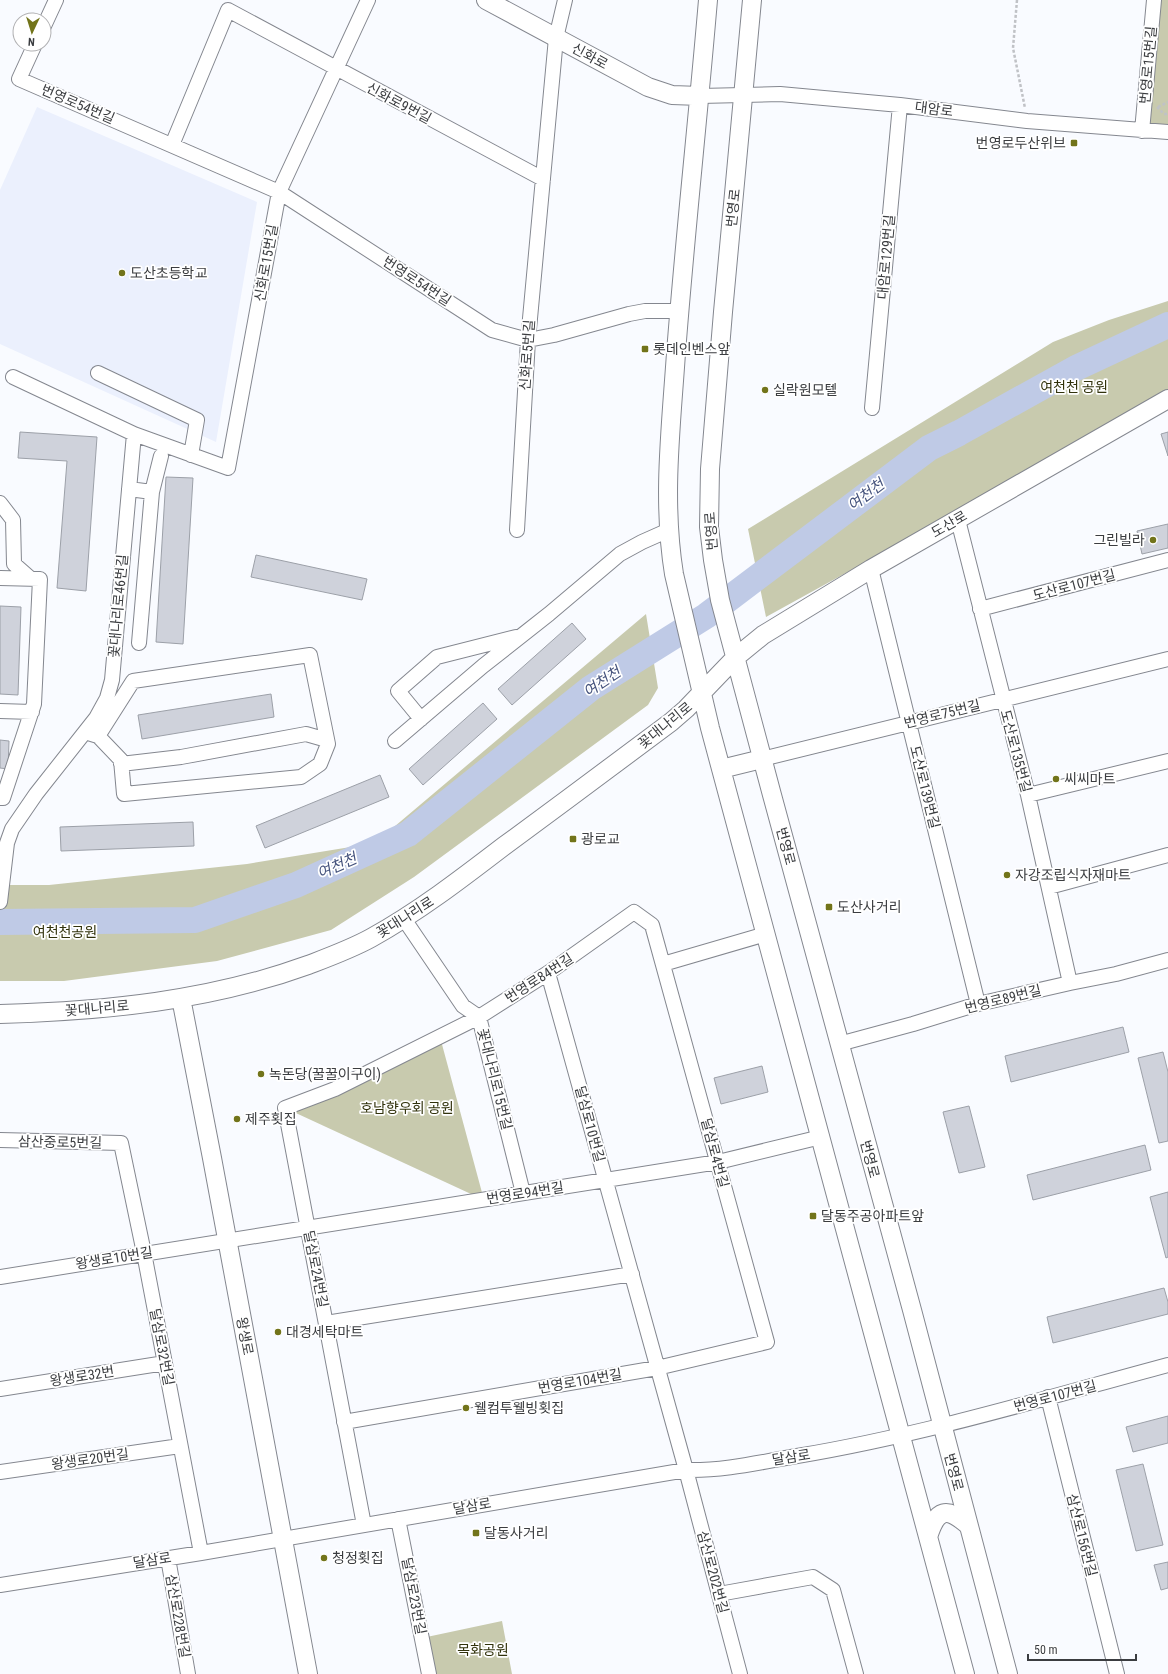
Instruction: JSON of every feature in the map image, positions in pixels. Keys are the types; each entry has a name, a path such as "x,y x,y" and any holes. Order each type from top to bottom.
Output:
{"main road":[{"name":"신화로","path":"486,0 648,87 672,95 700,96"},
{"path":"708,0 679,312 668,466 667,507 674,574 695,669 721,769 965,1674"},
{"name":"번영로","path":"752,0 710,469 709,527 713,560 720,600 762,759 1008,1674"},
{"name":"도산로","path":"734,650 764,635 871,569 1168,399"},
{"name":"꽃대나리로","path":"0,1014 107,1009 181,998 238,986 283,974 328,957 369,939 404,919 443,892 671,722 702,694 734,650"},
{"path":"721,769 762,759"},
{"name":"왕생로","path":"181,998 284,1538 308,1674"},
{"path":"928,1537 932,1523 938,1516 944,1513 950,1513 959,1517 969,1526"}],"street":[{"path":"50,12 56,0"},
{"name":"신화로15번길","path":"191,455 228,468 279,192 368,0"},
{"name":"신화로5번길","path":"517,530 528,340 556,38 565,0"},
{"name":"번영로15번길","path":"1142,131 1154,0"},
{"path":"172,145 228,10 336,69"},
{"name":"번영로54번길","path":"31,52 19,79 279,192 492,330 528,340 554,335 645,311 679,312"},
{"name":"신화로9번길","path":"336,69 543,179"},
{"name":"대암로","path":"700,96 780,94 900,105 1028,121 1168,132"},
{"name":"대암로129번길","path":"872,408 900,105"},
{"path":"13,377 134,434 191,455 198,420 98,373"},
{"name":"꽃대나리로46번길","path":"0,902 1,879 7,843 12,829 36,794 91,734 96,718 107,698 112,680 134,434"},
{"path":"139,643 152,492 161,456"},
{"path":"129,490 152,492"},
{"path":"0,503 13,520 14,564 31,579"},
{"name":"도산로135번길","path":"958,520 1028,795 1070,983"},
{"path":"395,741 620,554 669,530"},
{"name":"도산로107번길","path":"980,609 1168,560"},
{"name":"도산로139번길","path":"871,569 978,1004"},
{"path":"0,578 40,579 34,704 3,798 0,798"},
{"path":"421,719 398,691 438,657 522,636"},
{"path":"310,655 327,740 328,744 320,764 302,777 124,794 121,760 91,734 133,681 310,655"},
{"name":"번영로75번길","path":"762,759 1168,659"},
{"path":"0,711 32,712"},
{"path":"121,764 181,757 306,734 327,740"},
{"path":"1028,795 1168,761"},
{"path":"1049,887 1168,855"},
{"name":"번영로84번길","path":"285,1108 335,1089 479,1017 548,974 634,912 652,925 663,964"},
{"name":"꽃대나리로15번길","path":"404,919 463,1006 479,1017 523,1193"},
{"path":"663,964 766,934"},
{"name":"번영로89번길","path":"839,1044 913,1024 978,1004 1116,974 1168,960"},
{"name":"달삼로4번길","path":"663,964 766,1342"},
{"name":"달삼로10번길","path":"548,974 686,1470"},
{"name":"달삼로24번길","path":"285,1108 364,1525"},
{"name":"번영로94번길","path":"227,1240 718,1162 821,1137"},
{"name":"삼산중로5번길","path":"0,1140 121,1142"},
{"name":"달삼로32번길","path":"121,1142 144,1253 201,1552"},
{"name":"왕생로10번길","path":"0,1276 227,1240"},
{"path":"326,1322 632,1274"},
{"name":"번영로104번길","path":"344,1422 658,1368 766,1342"},
{"name":"왕생로32번","path":"0,1389 165,1363"},
{"name":"번영로107번길","path":"942,1425 1168,1365"},
{"name":"삼산로156번길","path":"1048,1397 1117,1674"},
{"name":"달삼로","path":"0,1585 686,1470 709,1470 841,1449 902,1436 942,1425"},
{"name":"왕생로20번길","path":"0,1472 180,1446"},
{"name":"삼산로202번길","path":"686,1470 740,1674"},
{"name":"달삼로23번길","path":"398,1519 429,1674"},
{"name":"삼산로228번길","path":"168,1558 188,1674"},
{"path":"719,1594 814,1577 833,1590 856,1674"}],"path":[{"path":"1017,0 1013,48 1028,121"},
{"path":"1157,107 1168,102"}],"shaded area":[{"name":"도산초등학교","path":"37,107 257,202 216,442 0,344 0,190"}],"green space":[{"path":"1154,0 1168,0 1168,133 1142,131"},
{"name":"여천천 공원","path":"1168,301 1168,391 902,542 766,617 748,529 1053,342 1109,320"},
{"name":"여천천공원","path":"646,614 658,688 648,705 414,877 331,930 217,961 64,981 0,981 0,885 49,885 247,864 375,843"},
{"name":"호남향우회 공원","path":"440,1037 484,1200 285,1108"},
{"name":"목화공원","path":"502,1621 512,1674 429,1674 422,1638"}],"building":[{"path":"20,432 97,437 86,591 57,588 67,461 18,458"},
{"path":"1168,432 1168,456 1161,434"},
{"path":"166,477 193,478 183,644 156,642"},
{"name":"그린빌라","path":"1168,524 1168,548 1142,554 1137,531"},
{"path":"256,555 367,579 362,600 251,577"},
{"path":"0,606 21,607 18,695 0,694"},
{"path":"572,623 586,639 512,705 498,689"},
{"path":"271,694 274,717 142,739 138,715"},
{"path":"483,703 497,719 423,785 409,769"},
{"path":"0,740 9,741 8,769 0,768"},
{"path":"380,775 389,797 265,848 256,826"},
{"path":"193,822 194,846 61,851 60,827"},
{"path":"1123,1027 1129,1052 1011,1082 1005,1056"},
{"path":"1163,1052 1168,1072 1168,1141 1159,1143 1138,1058"},
{"path":"762,1066 768,1092 721,1104 714,1078"},
{"path":"969,1106 985,1167 959,1173 943,1112"},
{"path":"1145,1145 1151,1170 1033,1200 1027,1175"},
{"path":"1168,1192 1168,1257 1166,1258 1150,1197"},
{"path":"1164,1288 1168,1302 1168,1314 1053,1343 1047,1317"},
{"path":"1168,1416 1168,1443 1133,1452 1126,1427"},
{"path":"1143,1464 1163,1545 1136,1551 1116,1470"},
{"path":"1168,1562 1168,1588 1161,1590 1154,1565"}],"waterway":[{"name":"여천천","path":"0,922 195,920 296,885 408,834 591,688 706,616 929,448 1076,368 1168,325"}],"place":[{"name":"번영로두산위브","path":"1074,143"},
{"name":"도산초등학교","path":"122,273"},
{"name":"롯데인벤스앞","path":"645,349"},
{"name":"실락원모텔","path":"765,390"},
{"name":"그린빌라","path":"1153,540"},
{"name":"씨씨마트","path":"1056,779"},
{"name":"광로교","path":"573,839"},
{"name":"자강조립식자재마트","path":"1007,875"},
{"name":"도산사거리","path":"829,907"},
{"name":"녹돈당(꿀꿀이구이)","path":"261,1074"},
{"name":"제주횟집","path":"237,1119"},
{"name":"달동주공아파트앞","path":"813,1216"},
{"name":"대경세탁마트","path":"278,1332"},
{"name":"웰컴투웰빙횟집","path":"466,1408"},
{"name":"달동사거리","path":"476,1533"},
{"name":"청정횟집","path":"324,1558"}]}
